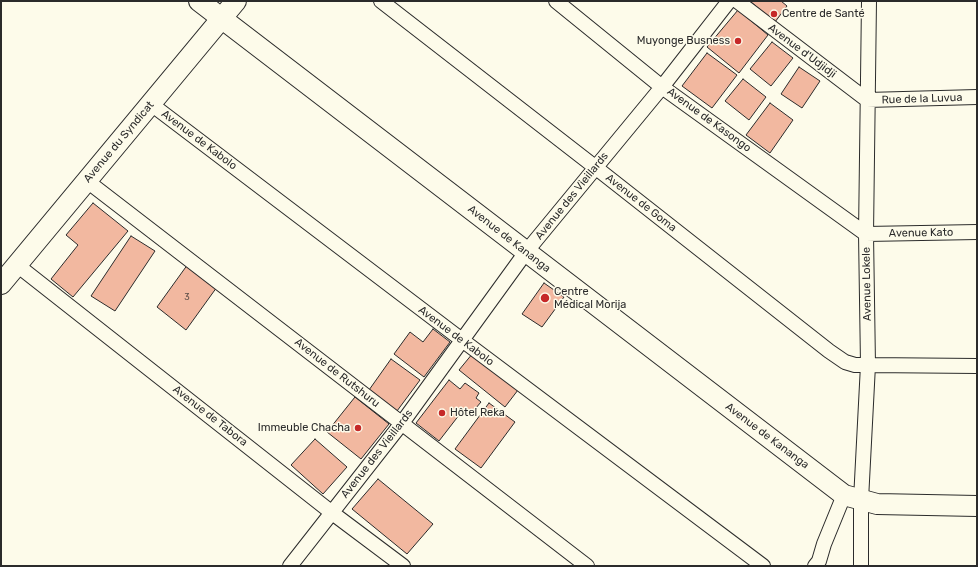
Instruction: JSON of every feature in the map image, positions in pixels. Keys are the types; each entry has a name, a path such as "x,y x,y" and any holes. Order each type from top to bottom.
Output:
{"street":[{"name":"Avenue de Kananga","path":"199,1 526,252 852,498"},
{"name":"Avenue du Syndicat","path":"1,283 236,1"},
{"name":"Avenue de Goma","path":"381,1 845,362 855,365 977,366"},
{"name":"Avenue de Kasongo","path":"556,1 662,87 866,234"},
{"name":"Avenue des Vieillards","path":"290,566 402,423 526,252 662,87 729,1"},
{"name":"Avenue d'Udjidji","path":"737,1 867,100"},
{"name":"Avenue Lokele","path":"861,566 852,498 868,365 866,234 869,1"},
{"name":"Rue de la Luvua","path":"867,100 977,97"},
{"name":"Avenue de Kabolo","path":"151,104 763,566"},
{"name":"Avenue de Rutshuru","path":"87,180 587,566"},
{"name":"Avenue Kato","path":"866,234 977,232"},
{"name":"Avenue de Tabora","path":"17,265 331,512 403,566"},
{"path":"816,566 824,544 852,498 882,504 977,506"}],"building":[{"name":"Centre de Santé","path":"751,1 781,1 787,6 775,22"},
{"name":"Muyonge Busness","path":"738,10 768,35 739,73 707,47"},
{"path":"772,42 793,58 771,86 750,69"},
{"path":"707,53 737,75 712,108 682,86"},
{"path":"799,67 820,81 802,108 781,94"},
{"path":"743,79 766,97 749,120 725,101"},
{"path":"770,103 793,120 770,153 746,135"},
{"path":"93,203 128,231 73,297 51,279 78,245 66,235"},
{"path":"131,236 155,251 115,311 91,296"},
{"path":"188,264 217,287 186,330 157,307"},
{"path":"544,283 564,297 542,327 522,314"},
{"path":"433,329 450,342 424,377 394,354 410,332 423,342"},
{"path":"473,353 518,390 505,407 459,370"},
{"path":"391,359 420,380 397,411 369,390"},
{"name":"Hôtel Reka","path":"449,380 460,389 465,383 479,393 476,398 481,402 470,415 463,410 439,441 416,423"},
{"name":"Immeuble Chacha","path":"355,397 389,424 361,459 327,432"},
{"path":"489,403 515,422 481,468 455,449"},
{"path":"315,439 347,467 323,494 291,465"},
{"path":"378,479 433,524 407,554 352,509"}],"place":[{"name":"Centre de Santé","path":"774,14"},
{"name":"Muyonge Busness","path":"738,41"},
{"name":"Centre Médical Morija","path":"545,298"},
{"name":"Hôtel Reka","path":"442,413"},
{"name":"Immeuble Chacha","path":"358,428"}]}
